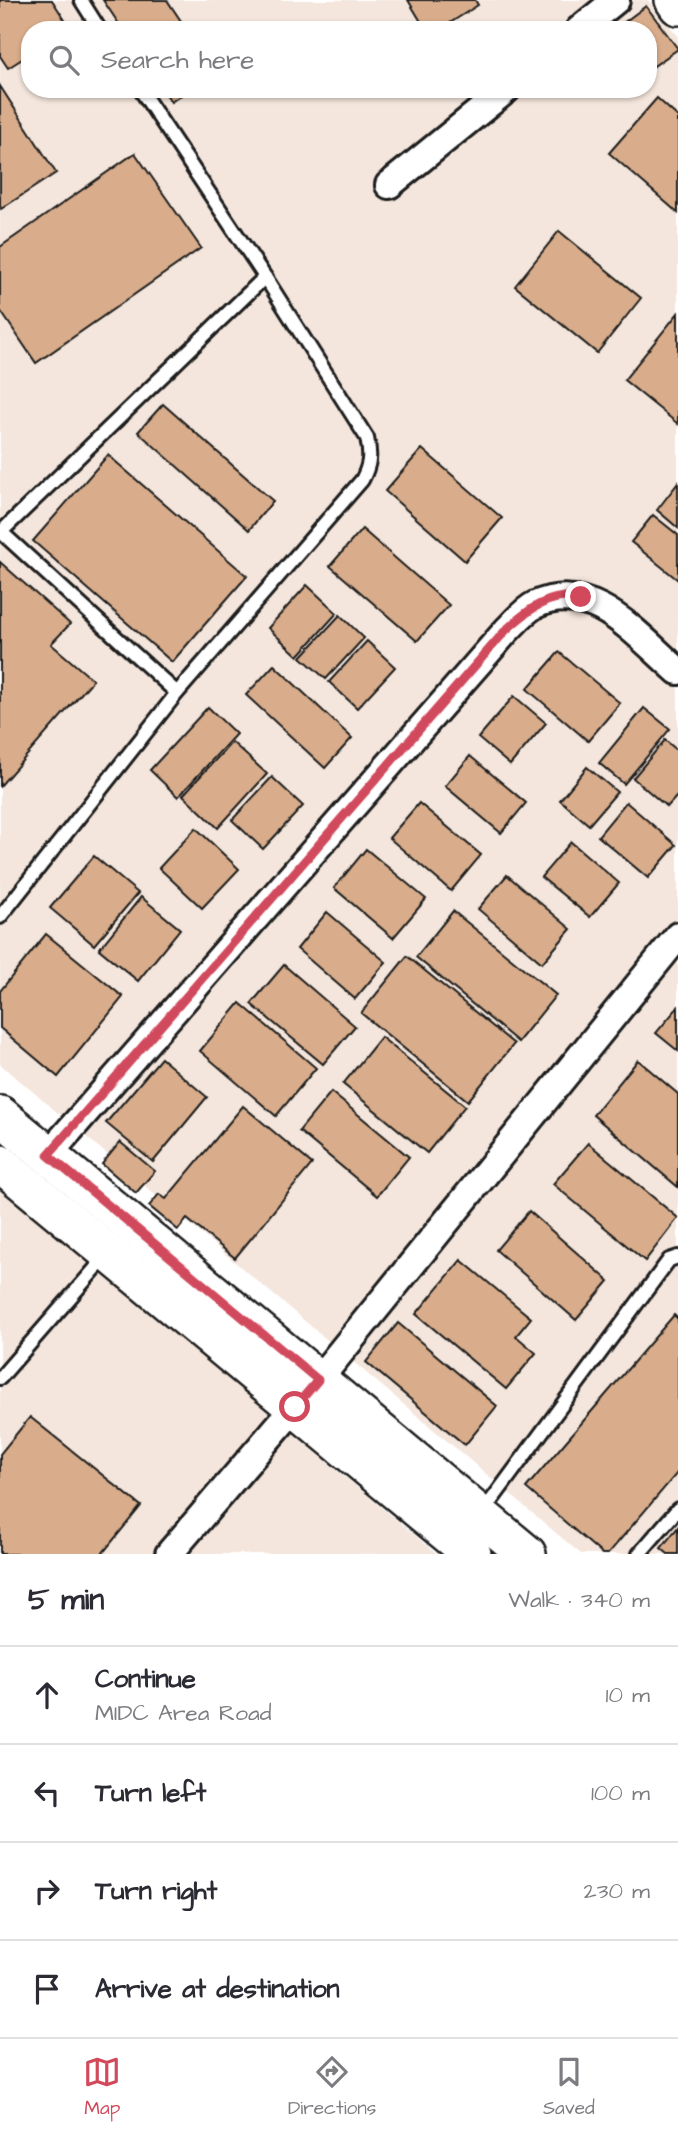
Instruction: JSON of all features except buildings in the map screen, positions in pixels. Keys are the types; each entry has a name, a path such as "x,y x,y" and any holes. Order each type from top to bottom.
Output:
{"street":[{"path":"590,21 616,0"},
{"path":"674,0 678,6"},
{"path":"389,185 495,98"},
{"path":"48,1155 506,630 533,605 562,596 581,597 610,612 678,671"},
{"path":"169,1554 318,1380 678,936"},
{"path":"0,1115 527,1554"},
{"path":"0,1163 472,1554"},
{"path":"438,1526 471,1507"}],"lane":[{"path":"81,0 94,21"},
{"path":"0,917 177,692 362,480 369,467 367,438 265,276 145,98"},
{"path":"177,692 0,532 265,276"},
{"path":"0,1378 109,1253"},
{"path":"471,1507 669,1260 678,1257"},
{"path":"639,1554 678,1509"}],"shaded area":[{"path":"0,0 648,0 678,36 678,1554 581,1554 0,1064"},
{"path":"0,1188 437,1554 0,1554"}],"route":[{"path":"295,1407 318,1380 48,1155 506,630 533,605 562,596 581,597"}]}
